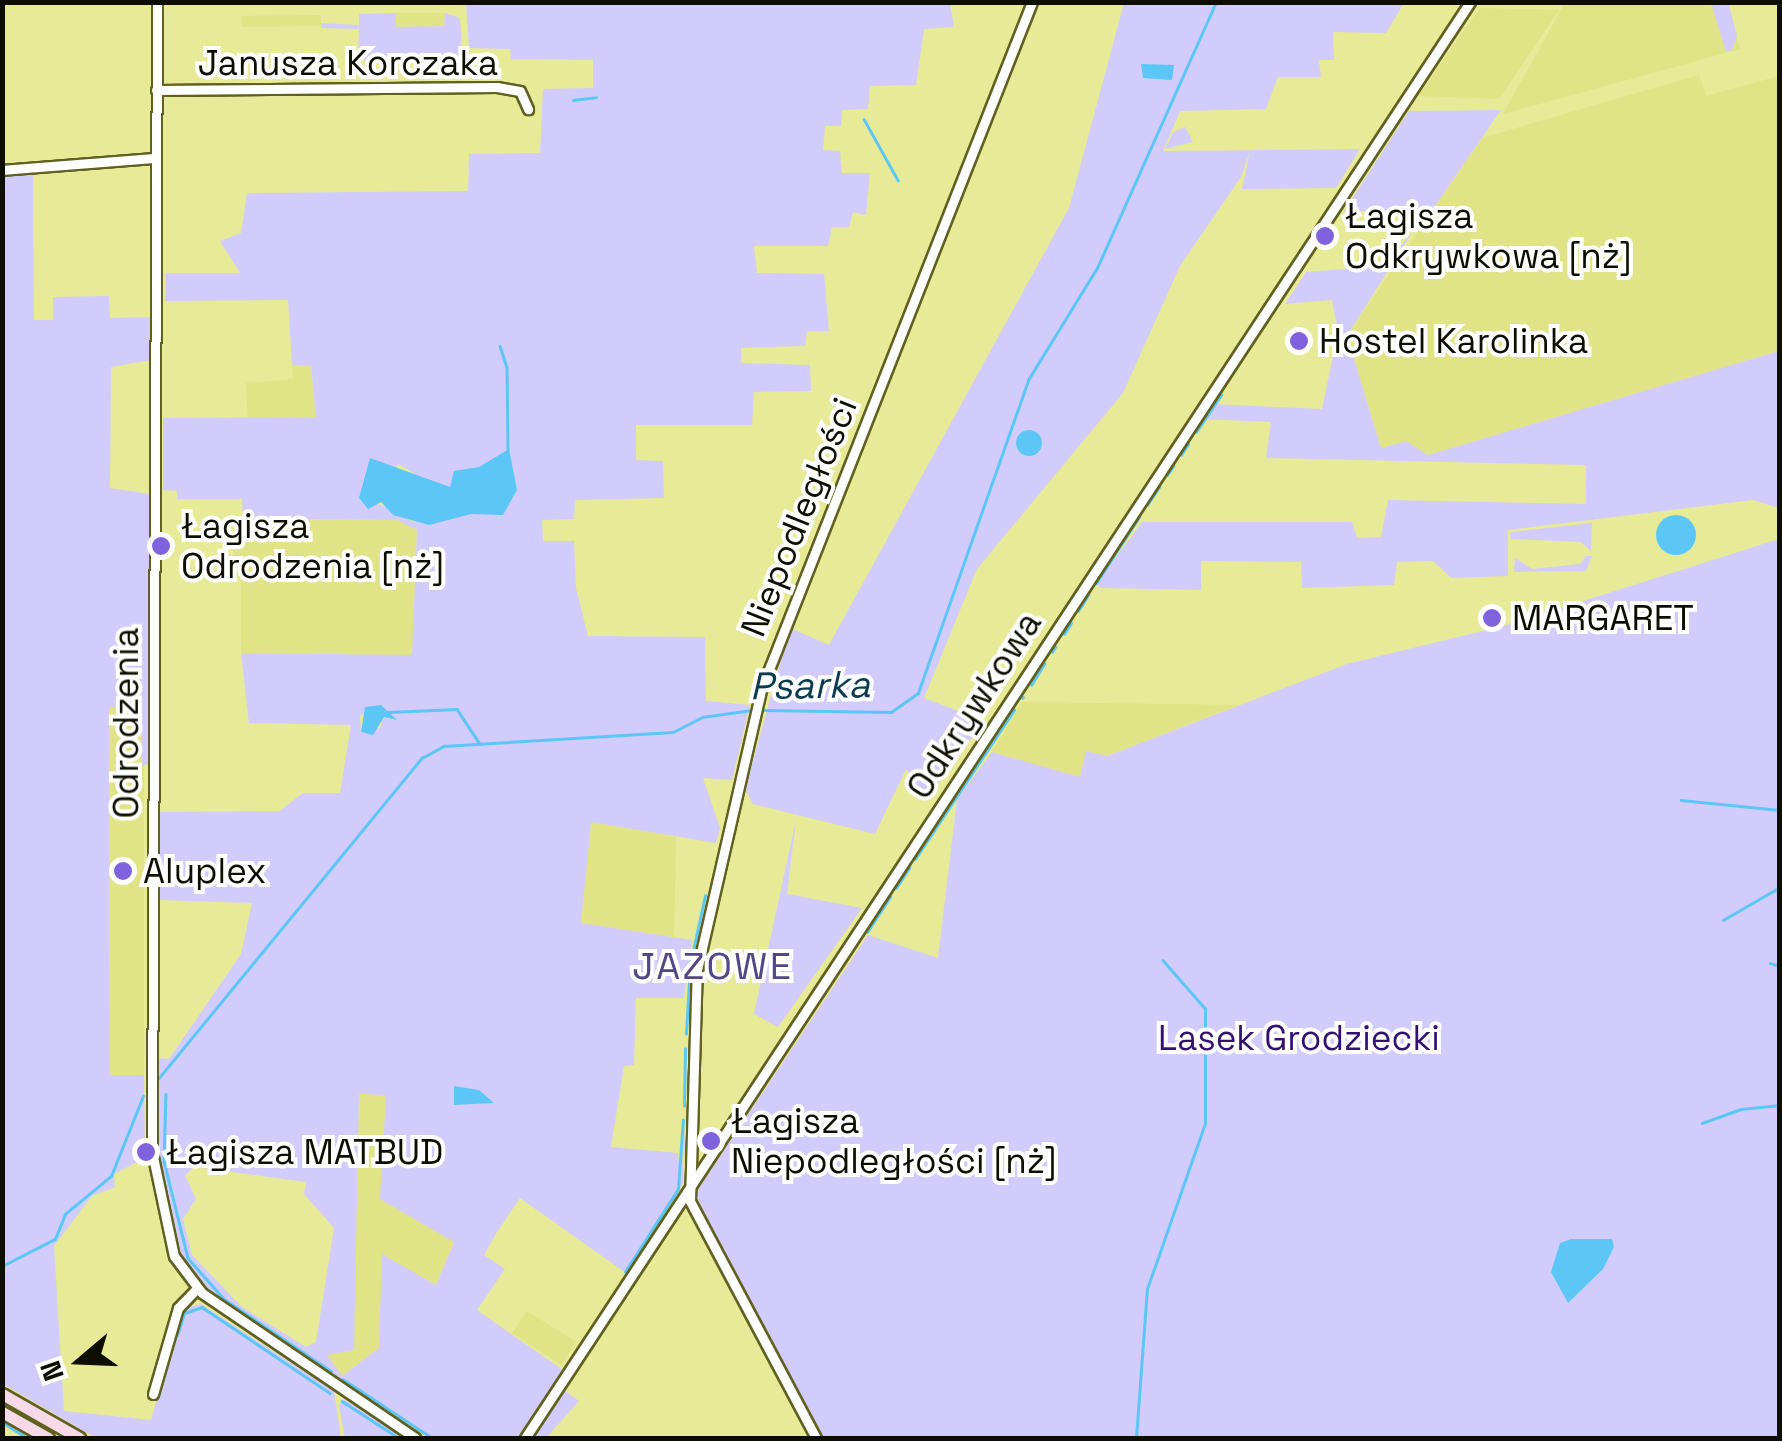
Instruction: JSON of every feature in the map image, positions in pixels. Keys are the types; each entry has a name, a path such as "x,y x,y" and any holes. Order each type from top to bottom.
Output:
{"main road":[{"path":"2,1394 79,1438"},
{"path":"2,1412 48,1438"}],"street":[{"name":"Odrodzenia","path":"157,2 152,1152 172,1244 197,1288 415,1438"},
{"name":"Niepodległości","path":"688,1192 696,970 758,701 1032,2"},
{"name":"Odkrywkowa","path":"525,1438 1470,2"},
{"name":"Janusza Korczaka","path":"156,90 497,87 520,91 528,109"},
{"path":"2,170 156,158"},
{"path":"688,1192 816,1438"},
{"path":"152,1394 178,1308 197,1288"}],"shaded area":[{"path":"1565,3 1726,3 1740,49 1503,114"},
{"path":"1480,8 1559,10 1499,99 1418,96"},
{"path":"396,13 445,13 444,26 395,27"},
{"path":"321,15 321,26 242,27 241,16"},
{"path":"1699,75 1706,96 1779,76 1779,351 1428,455 1406,441 1381,448 1347,336 1482,138"},
{"path":"292,365 311,365 316,418 248,419 246,383 293,379"},
{"path":"243,519 397,520 417,529 412,656 241,653 241,578 233,577 233,541"},
{"path":"1022,702 1238,705 1107,756 1081,778 992,752"},
{"path":"109,706 144,706 144,1075 110,1075"},
{"path":"591,822 676,837 674,937 581,924"},
{"path":"359,1093 386,1096 380,1199 454,1241 436,1285 382,1255 379,1348 342,1376 327,1355 354,1349"},
{"path":"527,1311 576,1342 561,1365 512,1333"}],"green space":[{"path":"466,3 950,3 954,27 924,29 916,85 870,86 868,109 842,110 841,126 825,126 823,150 840,151 842,173 870,173 866,215 853,212 849,227 832,227 828,246 754,246 757,273 824,274 829,331 807,331 805,346 741,348 741,363 810,365 811,391 754,392 752,425 636,425 636,460 663,461 664,498 575,500 574,519 542,520 543,541 574,541 576,588 588,636 705,637 706,701 750,705 732,780 703,778 720,828 716,843 591,822 581,923 692,940 684,998 636,998 634,1065 624,1066 611,1147 678,1153 681,1181 686,1116 683,1183 626,1273 520,1198 497,1232 484,1255 505,1269 477,1310 563,1370 517,1438 430,1438 217,1300 180,1255 157,1142 159,1058 169,1059 241,954 252,903 160,900 159,812 280,811 303,793 340,793 351,725 249,723 241,653 412,655 417,530 397,520 243,518 242,499 177,499 177,491 163,490 163,418 316,417 311,365 292,365 288,300 165,301 166,273 240,273 220,241 241,233 247,193 468,191 469,154 540,153 543,89 593,88 593,60 511,59 510,49 469,48","holes":["398,464 414,473 415,523 377,503","381,705 395,720 383,717 380,728 361,731 360,716","359,1093 386,1096 380,1199 454,1242 436,1285 382,1254 379,1348 342,1376 327,1355 354,1350","194,1167 306,1182 304,1194 334,1228 316,1342 306,1347 242,1307 192,1255 183,1219 196,1199 185,1175"]},
{"path":"1124,3 1404,3 1386,33 1333,32 1334,60 1319,60 1321,77 1278,77 1266,109 1180,111 1163,151 1360,149 1336,188 1242,189 1250,151 1241,177 1180,266 1123,393 977,569 924,698 984,721 926,801 906,769 875,834 753,804 745,789 790,628 829,645 1069,208"},
{"path":"1711,3 1729,5 1737,36 1732,50 1726,52"},
{"path":"396,13 396,27 444,26 445,13 460,18 462,60 358,60 359,29 321,28 321,23 359,25 359,14"},
{"path":"1501,110 1431,212 1344,211 1409,111"},
{"path":"1185,127 1193,142 1165,149 1173,132"},
{"path":"33,173 34,320 53,320 53,297 109,296 110,318 151,317 151,360 111,367 110,488 150,494 148,764 142,766 142,706 109,707 110,1075 144,1075 145,1158 114,1174 115,1187 92,1196 54,1246 64,1411 151,1420 182,1309 201,1304 334,1391 341,1438 96,1438 3,1384 2,176"},
{"path":"1413,231 1347,336 1381,448 1406,441 1428,455 1779,351 1779,508 1753,500 1508,530 1508,576 1451,578 1433,561 1397,562 1394,585 1302,588 1301,562 1201,561 1201,590 1101,588 1096,584 1142,522 1352,522 1357,538 1381,537 1388,500 1586,504 1586,465 1266,458 1271,422 1201,419 1212,404 1322,409 1338,332 1332,300 1285,304 1306,272 1384,266"},
{"path":"1592,523 1591,551 1581,542 1511,539 1510,532"},
{"name":"Lasek Grodziecki","path":"1779,539 1779,1438 820,1438 695,1194 868,935 938,958 957,799 992,752 1080,777 1086,751 1107,756 1347,664 1507,625"},
{"path":"1586,556 1592,556 1586,571 1514,572 1515,558 1532,569 1580,564"},
{"path":"796,820 787,894 862,908 778,1027 754,1014"},
{"path":"564,1390 579,1401 546,1438 531,1438"},
{"path":"344,1399 405,1438 345,1438 339,1405"}],"water":[{"path":"1141,64 1174,65 1172,80 1143,78"},
{"path":"1029,430 1038,434 1042,443 1038,452 1029,456 1020,452 1016,443 1020,434"},
{"path":"509,449 517,490 503,515 471,514 429,525 393,515 381,502 368,509 359,498 370,458 450,487 454,471 479,467"},
{"path":"1676,515 1690,521 1696,535 1690,549 1676,555 1662,549 1656,535 1662,521"},
{"path":"381,705 397,720 384,717 373,735 361,732 365,707"},
{"path":"454,1086 479,1090 494,1103 454,1105"},
{"path":"1571,1239 1612,1239 1614,1247 1603,1269 1568,1303 1551,1272 1560,1243"}],"waterway":[{"name":"Psarka","path":"760,710 891,712 918,693 1028,380 1097,268 1216,2"},
{"path":"573,100 596,97"},
{"path":"864,119 898,180"},
{"path":"500,346 507,367 508,450"},
{"path":"1196,432 1221,395"},
{"path":"1181,455 1188,444"},
{"path":"1167,475 1173,466"},
{"path":"1147,505 1159,487"},
{"path":"1096,583 1139,517"},
{"path":"1078,611 1088,595"},
{"path":"1064,634 1071,623"},
{"path":"1052,652 1055,647"},
{"path":"1031,685 1044,664"},
{"path":"388,712 457,709 480,744"},
{"name":"Psarka","path":"158,1079 422,758 444,746 673,732 702,717 752,710"},
{"path":"915,859 1014,710"},
{"path":"1681,800 1780,810"},
{"path":"896,888 909,868"},
{"path":"1723,920 1780,887"},
{"path":"686,1034 690,964 705,896"},
{"path":"867,932 890,897"},
{"path":"1136,1438 1147,1289 1205,1123 1205,1009 1163,961"},
{"path":"1770,963 1780,966"},
{"path":"684,1106 685,1049"},
{"path":"166,1094 164,1161 188,1258 224,1299 331,1371"},
{"name":"Psarka","path":"2,1266 55,1239 65,1214 111,1176 143,1096"},
{"path":"1702,1123 1741,1109 1780,1105"},
{"path":"625,1272 678,1189 683,1120"},
{"path":"177,1335 184,1313 202,1307 330,1393"},
{"path":"343,1379 432,1438"},
{"path":"342,1401 399,1438"},
{"path":"2,1422 28,1438"}],"place":[{"name":"Łagisza Odkrywkowa [nż]","path":"1325,236"},
{"name":"Hostel Karolinka","path":"1299,341"},
{"name":"Łagisza Odrodzenia [nż]","path":"161,546"},
{"name":"MARGARET","path":"1492,618"},
{"name":"Aluplex","path":"123,871"},
{"name":"Łagisza Niepodległości [nż]","path":"711,1141"},
{"name":"Łagisza MATBUD","path":"146,1152"}],"district":[{"name":"JAZOWE","path":"713,967"}]}
